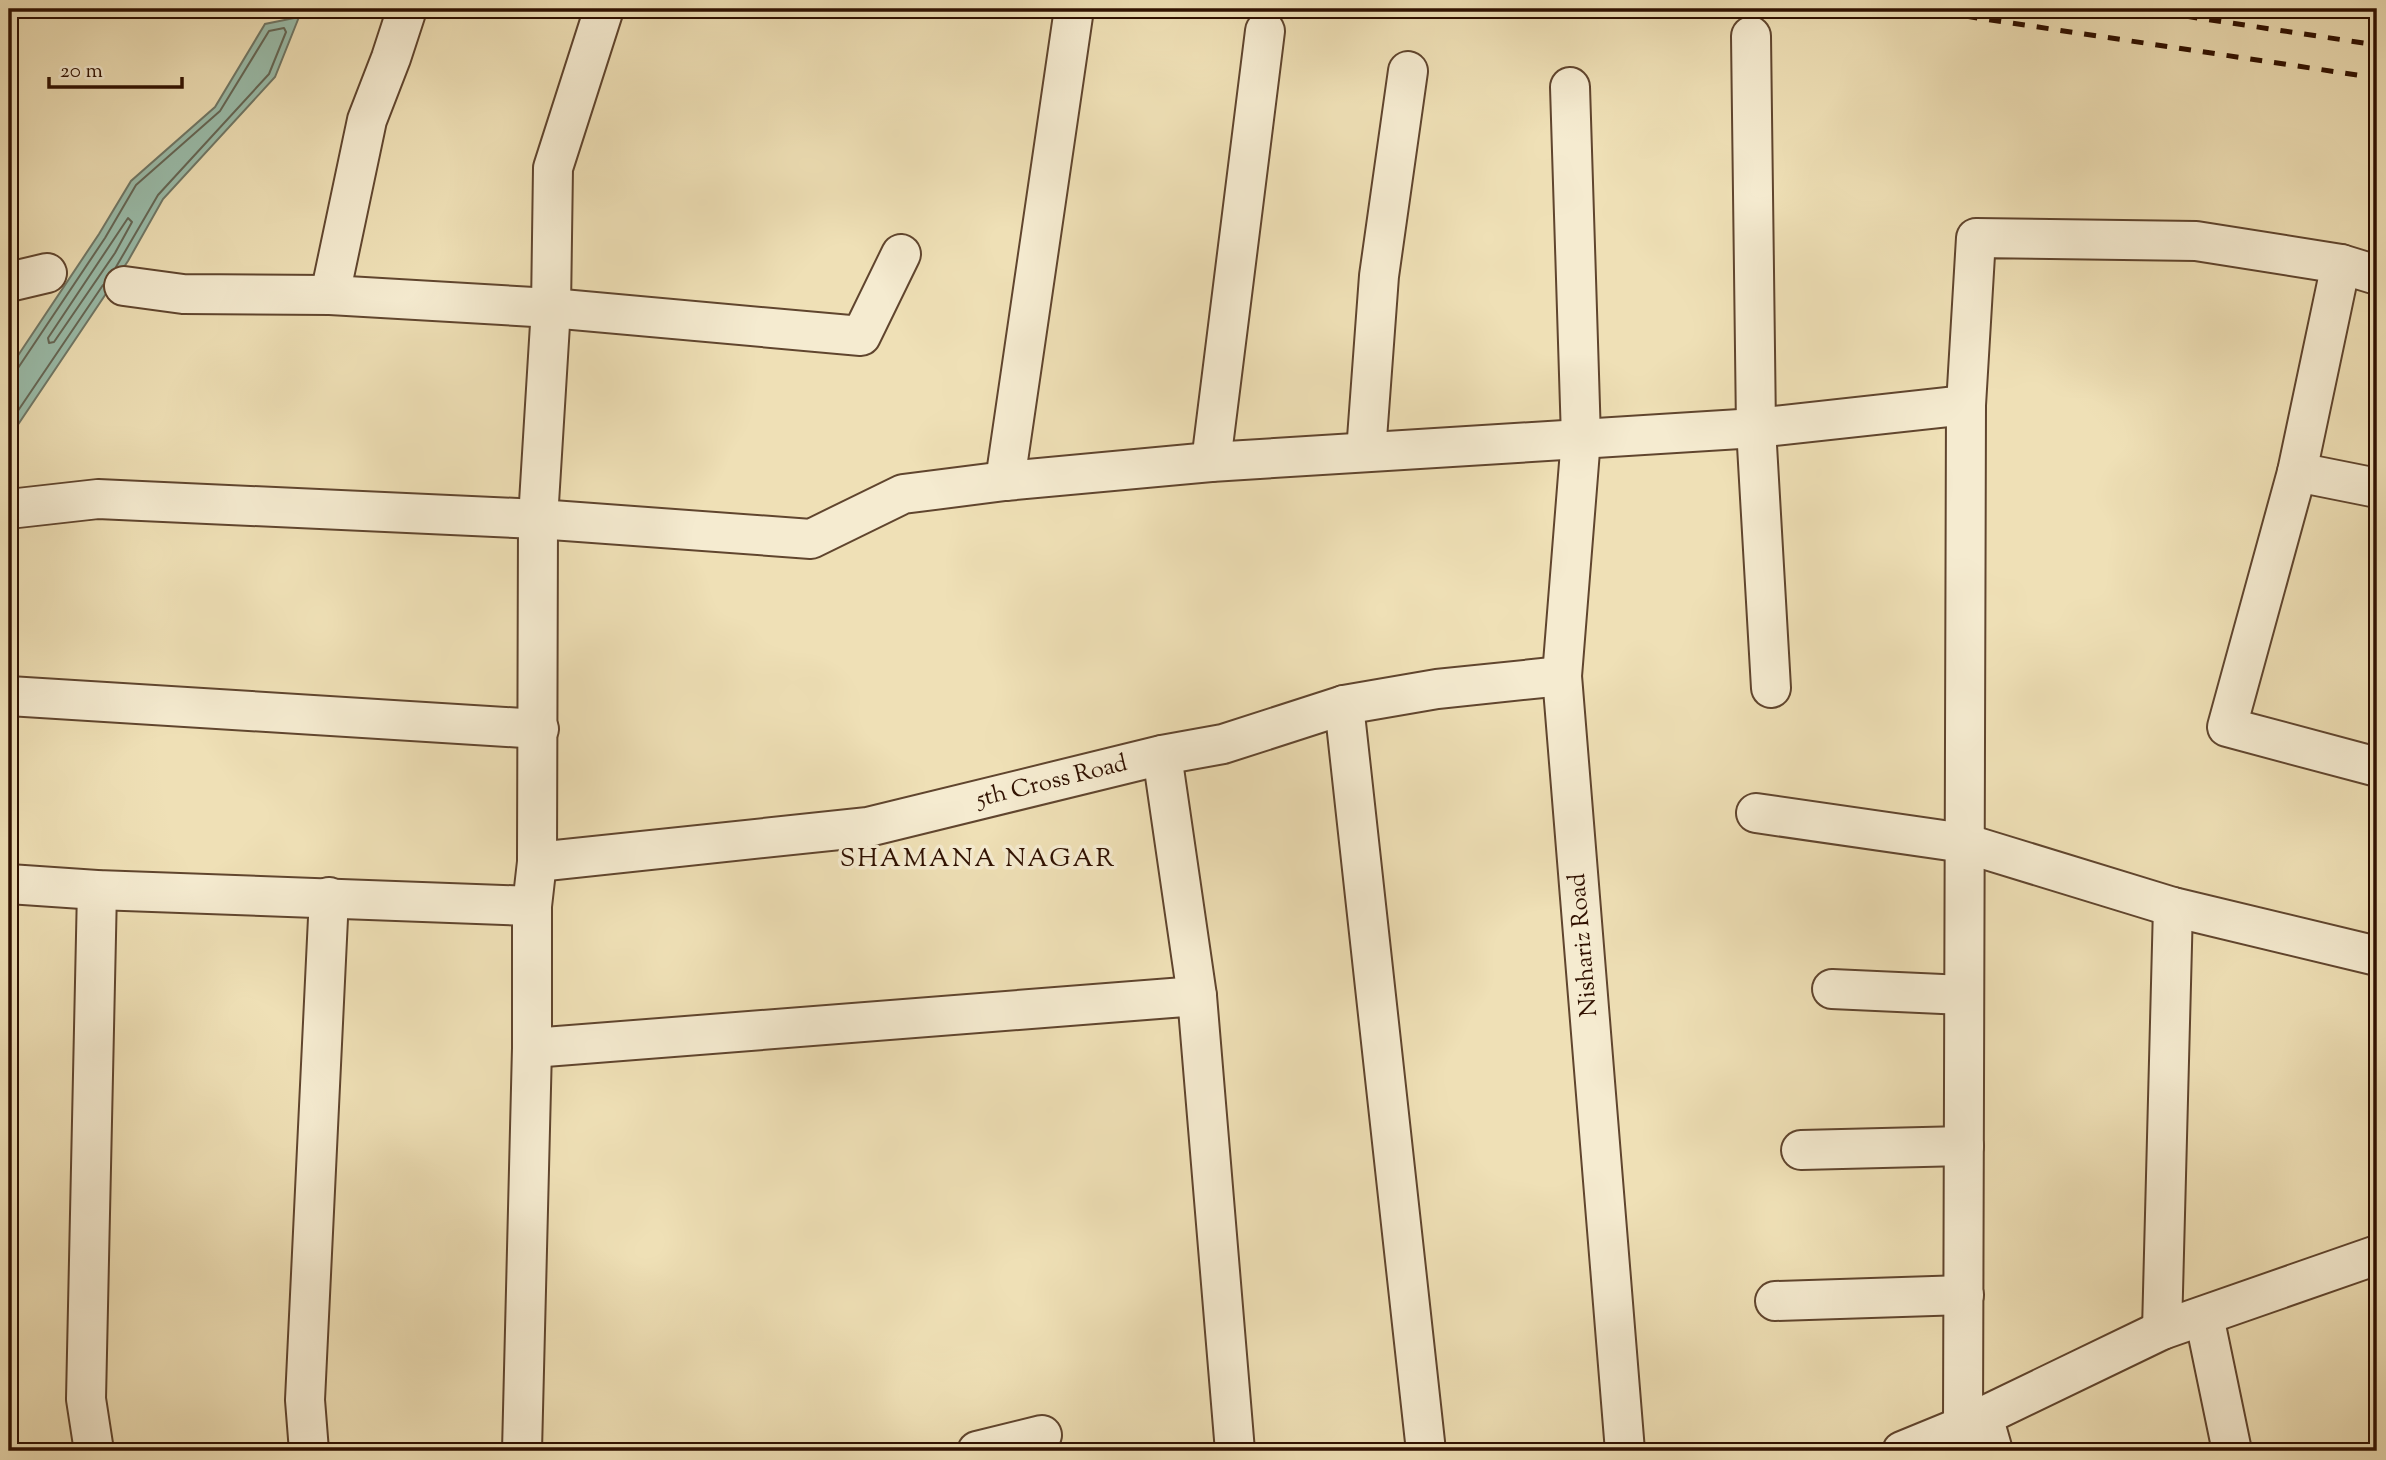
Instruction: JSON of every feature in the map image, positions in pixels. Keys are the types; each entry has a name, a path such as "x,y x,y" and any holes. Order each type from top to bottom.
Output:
{"street":[{"path":"330,295 366,120 407,9"},
{"path":"522,1451 533,906 537,862 538,519 551,308 553,168 604,9"},
{"path":"1005,481 1074,9"},
{"path":"1211,462 1265,31"},
{"path":"1751,36 1756,428 1771,688"},
{"path":"1366,452 1379,276 1408,71"},
{"name":"Nishariz Road","path":"1570,87 1581,438 1562,676 1625,1451"},
{"path":"1980,1431 1964,1295 1966,405 1976,239 2196,241 2341,264 2377,275"},
{"path":"124,286 183,294 330,295 551,308 861,336 901,254"},
{"path":"2341,264 2297,472 2227,727 2377,766"},
{"path":"9,282 47,273"},
{"path":"9,509 98,499 538,519 811,539 903,494 1005,481 1211,462 1756,428 1966,405"},
{"path":"2297,472 2377,488"},
{"name":"5th Cross Road","path":"537,862 868,827 1162,755 1223,744 1345,705 1437,690 1562,676"},
{"path":"9,696 539,729"},
{"path":"1345,705 1426,1451"},
{"path":"1162,755 1197,996 1235,1451"},
{"path":"1756,813 1964,844 2173,907 2377,956"},
{"path":"9,884 97,890 533,906"},
{"path":"94,1451 86,1399 97,890"},
{"path":"309,1451 305,1400 329,897"},
{"path":"2162,1330 2173,907"},
{"path":"1832,989 1964,995"},
{"path":"532,1048 1197,996"},
{"path":"1801,1150 1964,1146"},
{"path":"1902,1451 1980,1431 2162,1330 2377,1255"},
{"path":"1775,1301 1964,1295"},
{"path":"2204,1316 2232,1451"},
{"path":"977,1451 1042,1435"}],"water":[{"path":"299,17 275,77 163,199 128,261 9,438 9,369 131,181 215,107 265,24"}],"railway":[{"path":"1918,9 2377,78"},
{"path":"2138,9 2377,45"}],"district":[{"name":"SHAMANA NAGAR","path":"978,859"}]}
